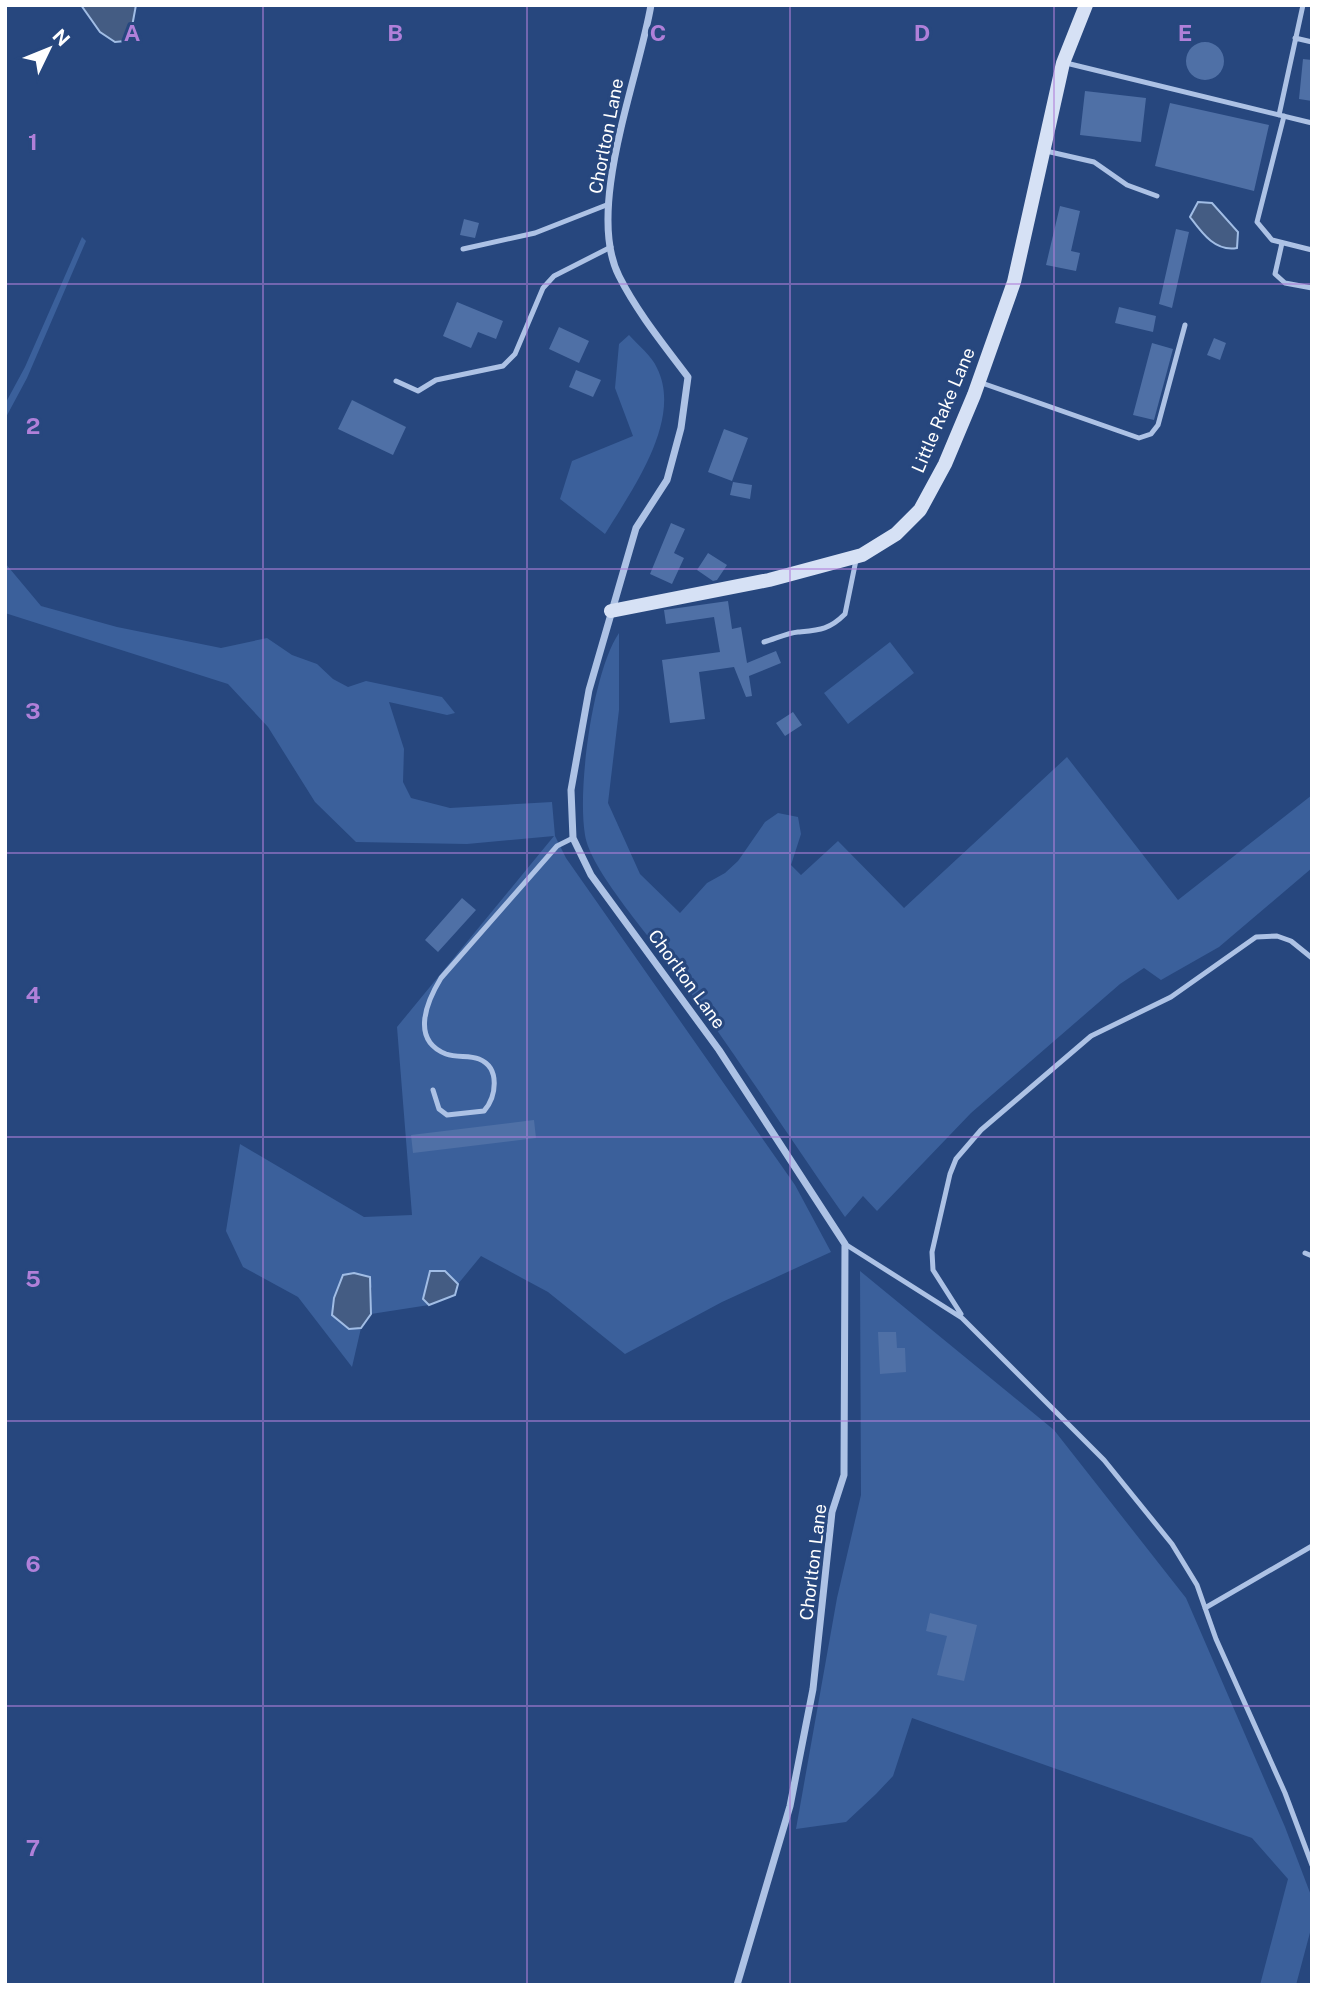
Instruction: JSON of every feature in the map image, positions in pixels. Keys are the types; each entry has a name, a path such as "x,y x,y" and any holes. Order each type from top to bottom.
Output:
{"street":[{"name":"Chorlton Lane","path":"651,5 620,141 609,204 611,247 618,274 650,326 688,377 681,428 667,480 636,528 589,690 571,790 573,838 591,875 719,1050 845,1244 844,1475 832,1512 813,1689 790,1806 737,1985"},
{"name":"Little Rake Lane","path":"611,611 769,580 856,557 896,534 920,510 945,464 1014,282 1063,63 1086,5"}],"lane":[{"path":"1303,5 1257,222 1272,240 1312,250"},
{"path":"1295,38 1312,42"},
{"path":"1063,63 1312,122"},
{"path":"1043,150 1094,162 1127,185 1157,196"},
{"path":"463,249 535,233 609,204"},
{"path":"1282,243 1275,274 1285,283 1312,288"},
{"path":"396,382 418,391 436,380 503,366 515,354 543,288 554,276 611,247"},
{"path":"978,382 1139,438 1151,434 1158,425 1185,324"},
{"path":"764,642 797,632 829,628 845,614 856,557"},
{"path":"433,1090 439,1109 447,1115 484,1111 491,1102 494,1076 487,1065 479,1059 444,1053 426,1034 424,1015 427,1002 441,978 557,846 573,838"},
{"path":"1312,958 1291,941 1277,936 1256,937 1171,997 1091,1036 981,1130 956,1159 950,1174 933,1252 933,1270 962,1318 1138,1498 1172,1544 1197,1585 1285,1793 1312,1866"},
{"path":"845,1244 962,1318"},
{"path":"1305,1253 1312,1256"},
{"path":"1205,1608 1312,1546"}],"shaded area":[{"path":"81,5 136,5 131,32 125,41 115,42 100,32"},
{"path":"1198,202 1212,203 1238,232 1237,248 1216,244 1199,229 1190,217"},
{"path":"82,237 86,241 27,378 5,419 5,404 25,367"},
{"path":"629,335 657,368 663,388 664,410 651,454 605,534 560,499 572,461 633,436 615,388 619,344"},
{"path":"5,563 41,606 117,627 221,648 267,638 292,655 317,664 333,679 348,687 366,681 442,697 455,713 447,715 389,702 404,749 403,782 411,798 450,808 552,802 555,836 566,858 795,1185 831,1252 722,1302 625,1354 548,1292 481,1256 458,1284 445,1271 430,1271 423,1299 429,1305 371,1314 372,1288 354,1273 344,1275 334,1298 349,1329 361,1328 352,1367 298,1297 243,1267 226,1231 240,1144 364,1217 412,1215 397,1027 554,836 467,844 356,842 315,802 268,727 228,684 5,613"},
{"path":"619,633 619,710 608,803 640,874 680,913 707,883 725,873 738,861 765,822 778,813 798,817 801,834 791,865 801,875 838,841 904,908 1067,757 1178,900 1312,795 1312,868 1219,947 1161,980 1144,968 1120,984 971,1113 877,1211 863,1196 845,1217 694,998 609,884 589,849 585,835 583,789 589,731 602,674"},
{"path":"890,642 914,673 848,724 824,693"},
{"path":"430,1271 445,1271 458,1284 455,1295 429,1305 423,1299"},
{"path":"860,1271 1054,1430 1186,1598 1285,1827 1312,1898 1312,1925 1296,1985 1260,1985 1288,1879 1252,1838 912,1718 893,1776 876,1794 846,1822 796,1829 837,1598 861,1495"},
{"path":"354,1273 370,1277 371,1314 361,1328 349,1329 332,1315 334,1298 343,1275"}],"building":[{"path":"1205,42 1218,48 1224,61 1218,74 1205,80 1192,74 1186,61 1192,48"},
{"path":"1303,59 1312,60 1312,101 1299,99"},
{"path":"1085,91 1146,98 1141,142 1080,135"},
{"path":"1170,103 1269,125 1254,191 1155,166"},
{"path":"1060,206 1080,211 1071,251 1080,253 1076,271 1046,265"},
{"path":"464,219 479,223 475,238 460,235"},
{"path":"1176,229 1189,232 1172,308 1159,304"},
{"path":"457,302 503,321 496,339 478,332 471,348 443,336"},
{"path":"1119,307 1156,316 1153,332 1115,323"},
{"path":"559,327 589,341 579,363 549,349"},
{"path":"1214,338 1226,343 1220,360 1207,355"},
{"path":"1152,343 1173,349 1154,420 1133,415"},
{"path":"576,370 601,380 593,397 569,387"},
{"path":"352,400 406,427 393,455 338,429"},
{"path":"724,429 748,438 732,481 708,472"},
{"path":"733,482 752,485 750,499 730,495"},
{"path":"671,523 685,529 674,553 684,558 672,584 650,574"},
{"path":"708,553 727,565 717,580 713,581 697,570"},
{"path":"728,601 732,629 741,627 747,663 776,651 781,663 749,676 752,696 746,697 734,667 699,672 705,719 670,723 662,660 720,652 714,617 666,624 664,610"},
{"path":"793,712 802,725 785,736 776,723"},
{"path":"462,898 476,910 438,952 425,940"},
{"path":"534,1120 536,1138 413,1153 411,1135"},
{"path":"878,1332 896,1332 897,1348 905,1348 906,1372 880,1374"},
{"path":"930,1613 977,1625 964,1681 937,1675 947,1636 926,1631"}]}
